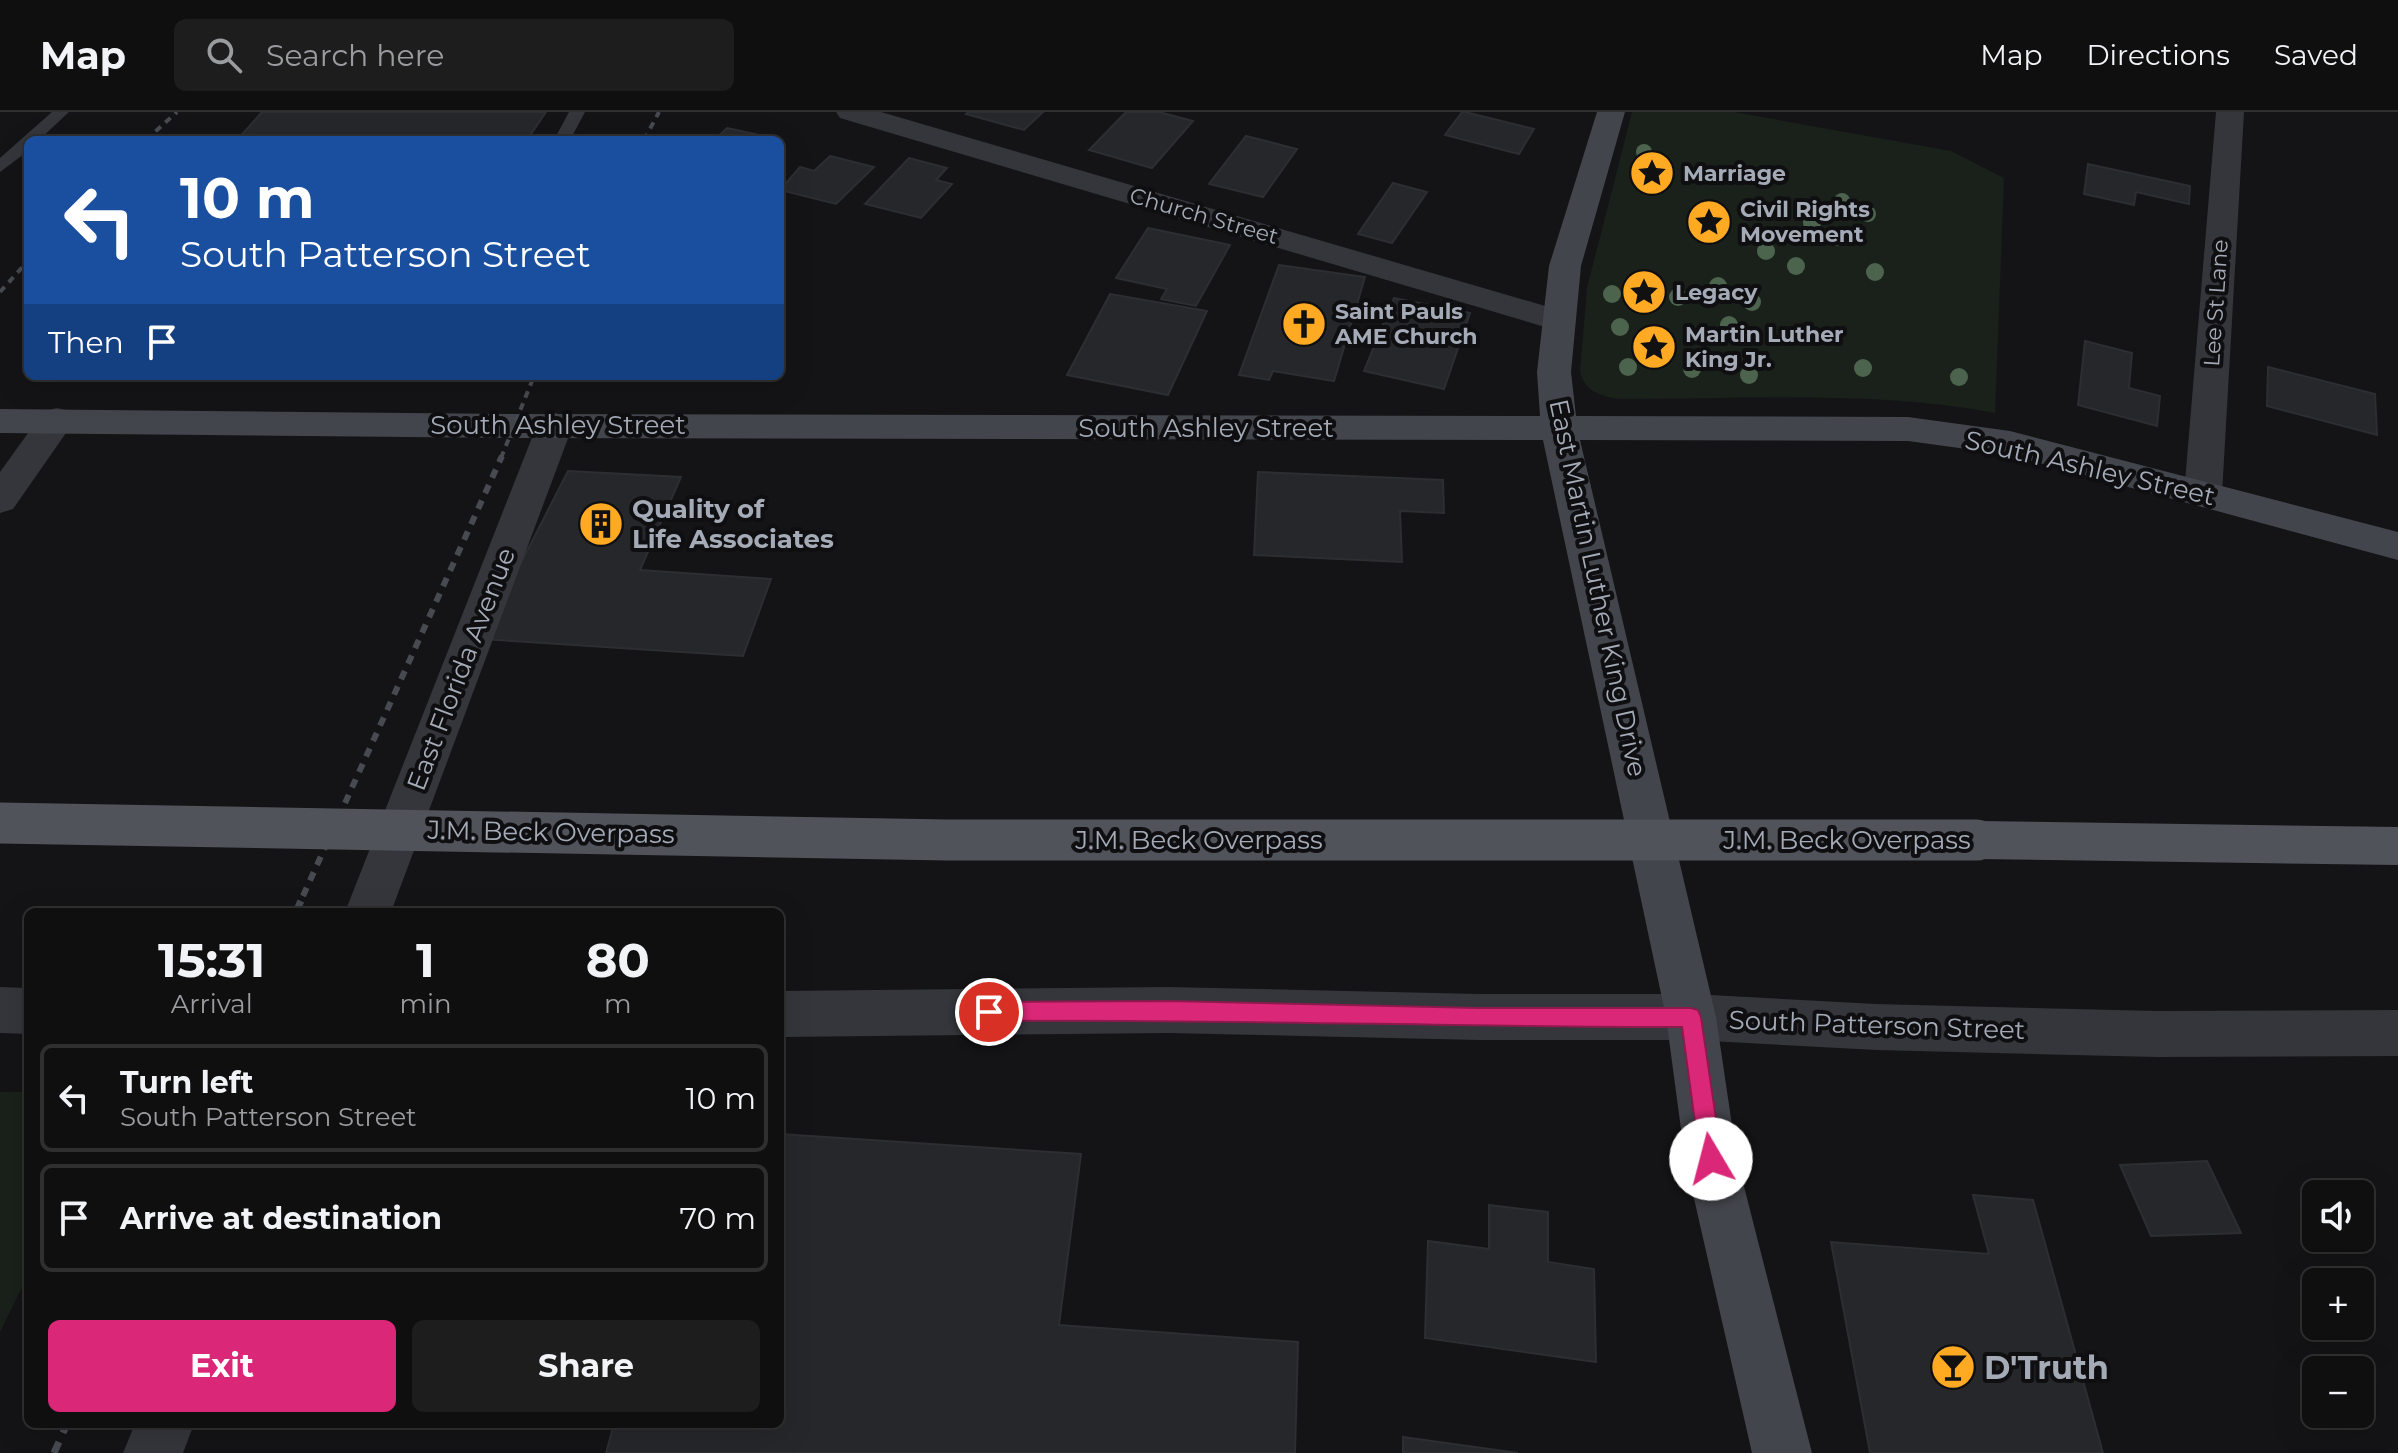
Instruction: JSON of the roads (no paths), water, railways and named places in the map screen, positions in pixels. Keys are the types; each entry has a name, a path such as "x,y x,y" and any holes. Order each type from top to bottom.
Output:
{"main road":[{"name":"J.M. Beck Overpass","path":"0,823 948,840 1977,840 2398,846"}],"street":[{"name":"Church Street","path":"850,112 1557,320"},
{"name":"East Martin Luther King Drive","path":"1611,112 1565,266 1554,372 1559,429 1691,1017 1711,1159 1782,1453"},
{"name":"Lee St Lane","path":"2203,494 2230,112"},
{"path":"0,500 57,420"},
{"name":"South Ashley Street","path":"0,421 1908,429 2010,443 2398,546"},
{"name":"East Florida Avenue","path":"370,908 555,425"},
{"path":"0,1010 24,1011"},
{"name":"South Patterson Street","path":"784,1014 1168,1010 1479,1017 1691,1017 1876,1027 2157,1034 2398,1033"},
{"path":"153,1453 163,1428"}],"lane":[{"path":"35,136 61,112"},
{"path":"564,136 577,112"},
{"path":"0,167 24,145"}],"railway":[{"path":"150,136 177,112"},
{"path":"646,136 659,112"},
{"path":"0,292 24,265"},
{"path":"501,458 532,380"},
{"path":"303,896 502,456"},
{"path":"298,908 304,894"},
{"path":"54,1453 65,1428"}],"place":[{"name":"Marriage","path":"1652,173"},
{"name":"Civil Rights Movement","path":"1709,222"},
{"name":"Legacy","path":"1644,292"},
{"name":"Saint Pauls AME Church","path":"1304,324"},
{"name":"Martin Luther King Jr.","path":"1654,347"},
{"name":"Quality of Life Associates","path":"601,524"},
{"name":"D'Truth","path":"1953,1367"}]}
